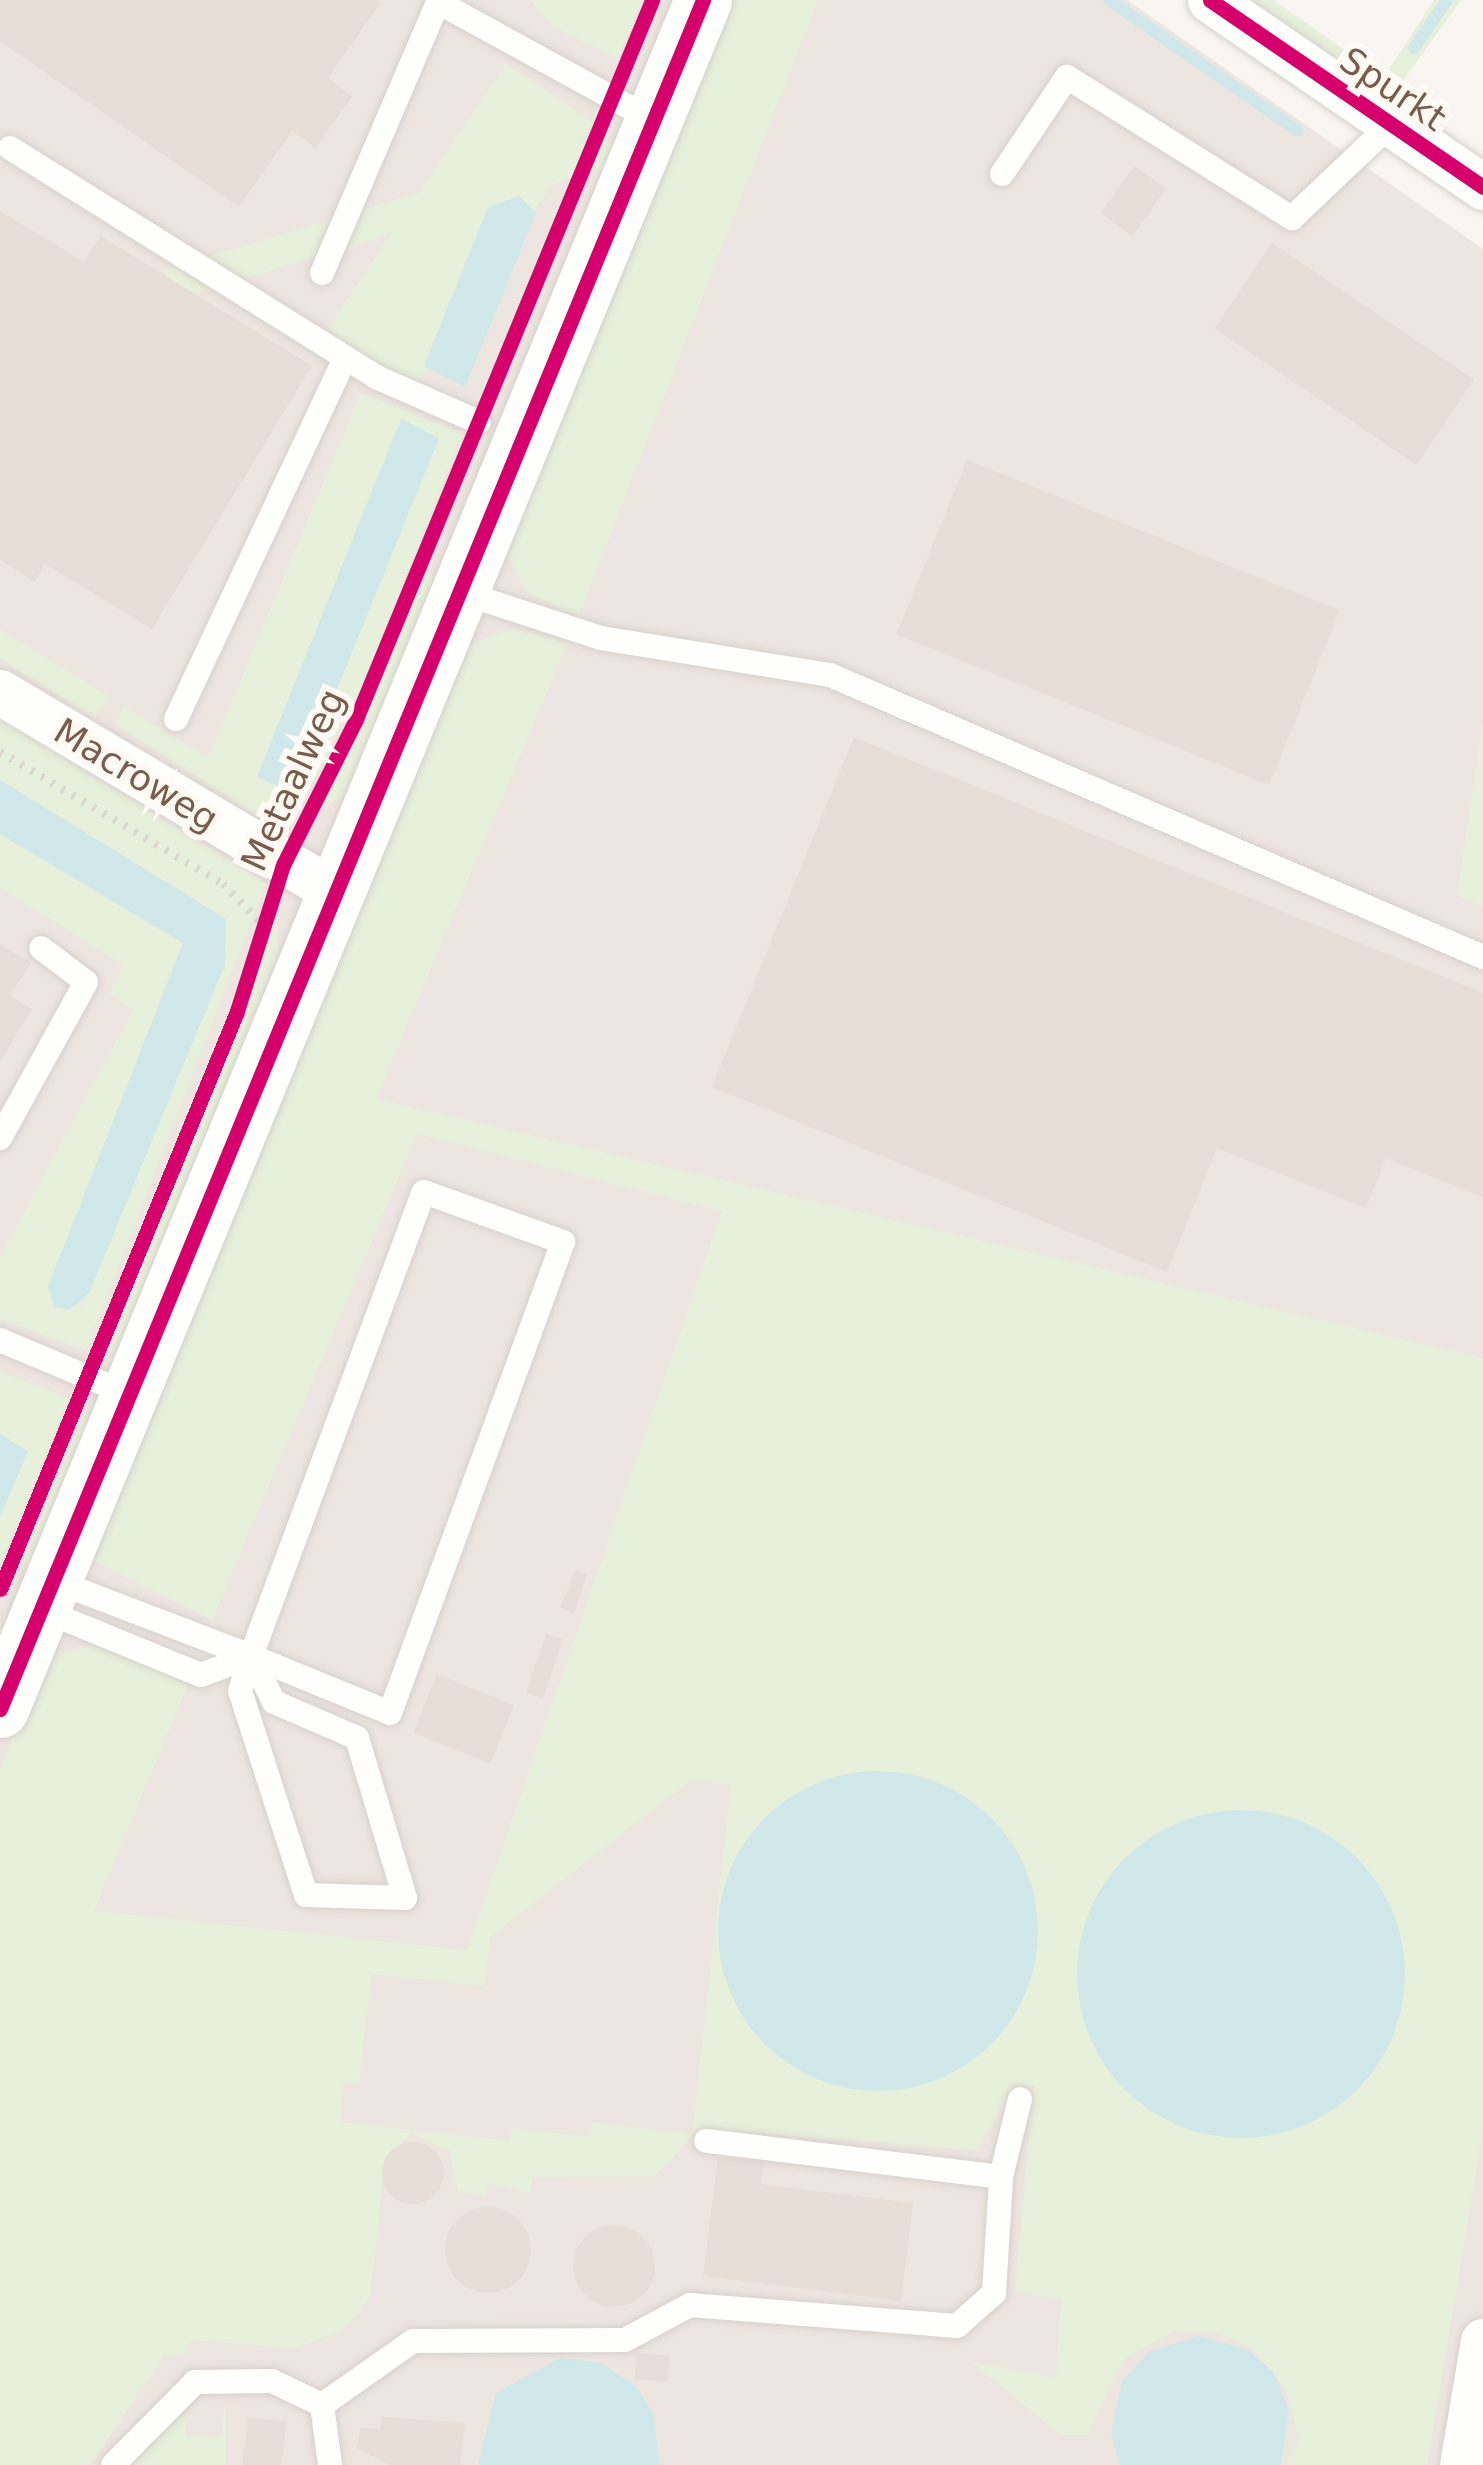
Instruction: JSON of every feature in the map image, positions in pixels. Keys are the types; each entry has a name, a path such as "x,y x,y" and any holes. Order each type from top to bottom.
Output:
{"street":[{"path":"0,1708 703,0"},
{"name":"Spurkt","path":"1210,0 1483,187"},
{"name":"Macroweg","path":"0,692 283,865 336,892"},
{"path":"1462,2465 1483,2341"}],"lane":[{"path":"322,273 438,1 652,120"},
{"path":"1002,174 1066,76 1292,218 1391,124"},
{"path":"10,148 345,358 479,422"},
{"path":"176,719 345,358"},
{"path":"458,591 601,638 830,675 1483,957"},
{"path":"0,1138 86,982 41,948"},
{"path":"46,1595 251,1656 390,1713 563,1242 424,1192 251,1656 240,1691 306,1895 405,1898 357,1738 274,1702 251,1656"},
{"path":"0,1340 128,1394"},
{"path":"46,1595 201,1675 251,1656"},
{"path":"322,2405 413,2341 625,2340 691,2305 957,2326 994,2293 1000,2177 1020,2099"},
{"path":"706,2141 1000,2177"},
{"path":"113,2465 195,2382 272,2381 322,2405"},
{"path":"322,2405 330,2465"}],"path":[{"path":"0,752 223,884 262,924"}],"shaded area":[{"path":"0,0 1127,0 1483,249 1483,2332 1461,2465 0,2465"}],"green space":[{"path":"531,0 642,0 618,58 553,27"},
{"path":"731,0 818,0 579,615 529,594 498,541"},
{"path":"1232,0 1273,0 1384,77 1434,0 1461,0 1385,106"},
{"path":"506,64 593,123 414,389 326,330"},
{"path":"607,135 616,165 173,300 164,270"},
{"path":"361,393 462,433 361,688 295,816 258,815 114,724 125,707 208,758","holes":["402,419 439,439 282,788 257,776"]},
{"path":"426,573 446,581 360,786 317,811"},
{"path":"515,628 567,644 376,1099 1483,1358 1483,2128 1427,2465 1286,2465 1300,2439 1285,2388 1252,2348 1218,2333 1175,2331 1125,2358 1087,2435 1061,2435 971,2362 1056,2378 1061,2299 1015,2292 1034,2086 1013,2084 977,2150 700,2128 655,2176 532,2177 530,2193 488,2182 486,2196 458,2191 449,2150 412,2133 385,2158 370,2297 344,2330 294,2348 192,2340 187,2353 164,2356 90,2465 0,2465 0,1769 48,1655 101,1644 188,1684 94,1911 467,1950 722,1211 417,1134 212,1620 94,1561 451,652","holes":["691,1780 731,1785 692,2134 592,2123 590,2137 512,2128 510,2141 340,2122 343,2082 359,2083 371,1974 485,1986 490,1937"]},
{"path":"0,630 109,696 95,717 0,659"},
{"path":"0,718 266,884 86,1350 0,1319 0,1256 133,1010 110,994 124,965 0,888 0,834 183,943 48,1287 82,1307 225,964 226,919 0,780"},
{"path":"1483,722 1483,906 1457,895"},
{"path":"276,912 278,957 262,994 273,1000 123,1344 108,1352"},
{"path":"0,1372 69,1398 0,1563 0,1517 28,1452 0,1434"},
{"path":"84,1414 89,1435 39,1568 23,1560"},
{"path":"226,2395 226,2465 121,2465 188,2405 185,2435 221,2438"}],"water":[{"path":"519,196 536,213 465,387 424,366 488,207"},
{"path":"401,419 439,438 316,741 282,788 257,777"},
{"path":"0,780 226,919 225,964 89,1293 69,1310 54,1307 48,1287 183,943 0,834"},
{"path":"0,1434 28,1451 0,1517"},
{"path":"878,1771 939,1783 991,1818 1026,1870 1038,1931 1026,1992 991,2044 939,2079 878,2091 817,2079 765,2044 730,1992 718,1931 730,1870 765,1818 817,1783"},
{"path":"1241,1810 1304,1822 1357,1858 1393,1911 1405,1974 1393,2037 1357,2090 1304,2126 1241,2138 1178,2126 1125,2090 1089,2037 1077,1974 1089,1911 1125,1858 1178,1822"},
{"path":"1198,2336 1248,2350 1273,2372 1289,2409 1281,2465 1120,2465 1111,2433 1122,2381 1149,2352"},
{"path":"560,2358 600,2363 635,2385 653,2413 660,2465 478,2465 496,2393"}],"building":[{"path":"0,0 380,3 328,78 352,96 316,148 292,131 239,207 0,41"},
{"path":"1134,166 1166,188 1133,236 1101,214"},
{"path":"0,211 84,262 101,236 312,366 152,629 45,564 35,582 0,560"},
{"path":"1272,243 1474,379 1417,465 1214,328"},
{"path":"967,460 1340,611 1269,785 897,634"},
{"path":"854,737 1483,993 1483,1197 1386,1158 1366,1208 1217,1148 1167,1272 712,1087"},
{"path":"0,944 31,963 10,996 32,1009 0,1062"},
{"path":"575,1571 587,1574 574,1613 560,1608"},
{"path":"546,1634 563,1640 543,1698 526,1693"},
{"path":"437,1674 514,1705 490,1764 413,1732"},
{"path":"413,2142 435,2151 444,2173 435,2195 413,2204 391,2195 382,2173 391,2151"},
{"path":"718,2157 764,2162 761,2184 913,2203 901,2301 703,2276"},
{"path":"488,2207 519,2219 531,2250 519,2281 488,2293 457,2281 445,2250 457,2219"},
{"path":"614,2225 643,2237 655,2266 643,2295 614,2307 585,2295 573,2266 585,2237"},
{"path":"637,2353 670,2356 668,2382 635,2379"},
{"path":"248,2417 287,2422 281,2465 242,2465"},
{"path":"382,2417 465,2423 460,2465 390,2465 357,2448 360,2428 380,2429"}],"waterway":[{"path":"1109,0 1297,130"},
{"path":"1414,48 1447,0"}],"cycle path":[{"name":"Metaalweg","path":"0,1589 236,1014 283,865 356,719 652,0"},
{"path":"0,1709 703,0"},
{"path":"1210,0 1483,187"}]}
